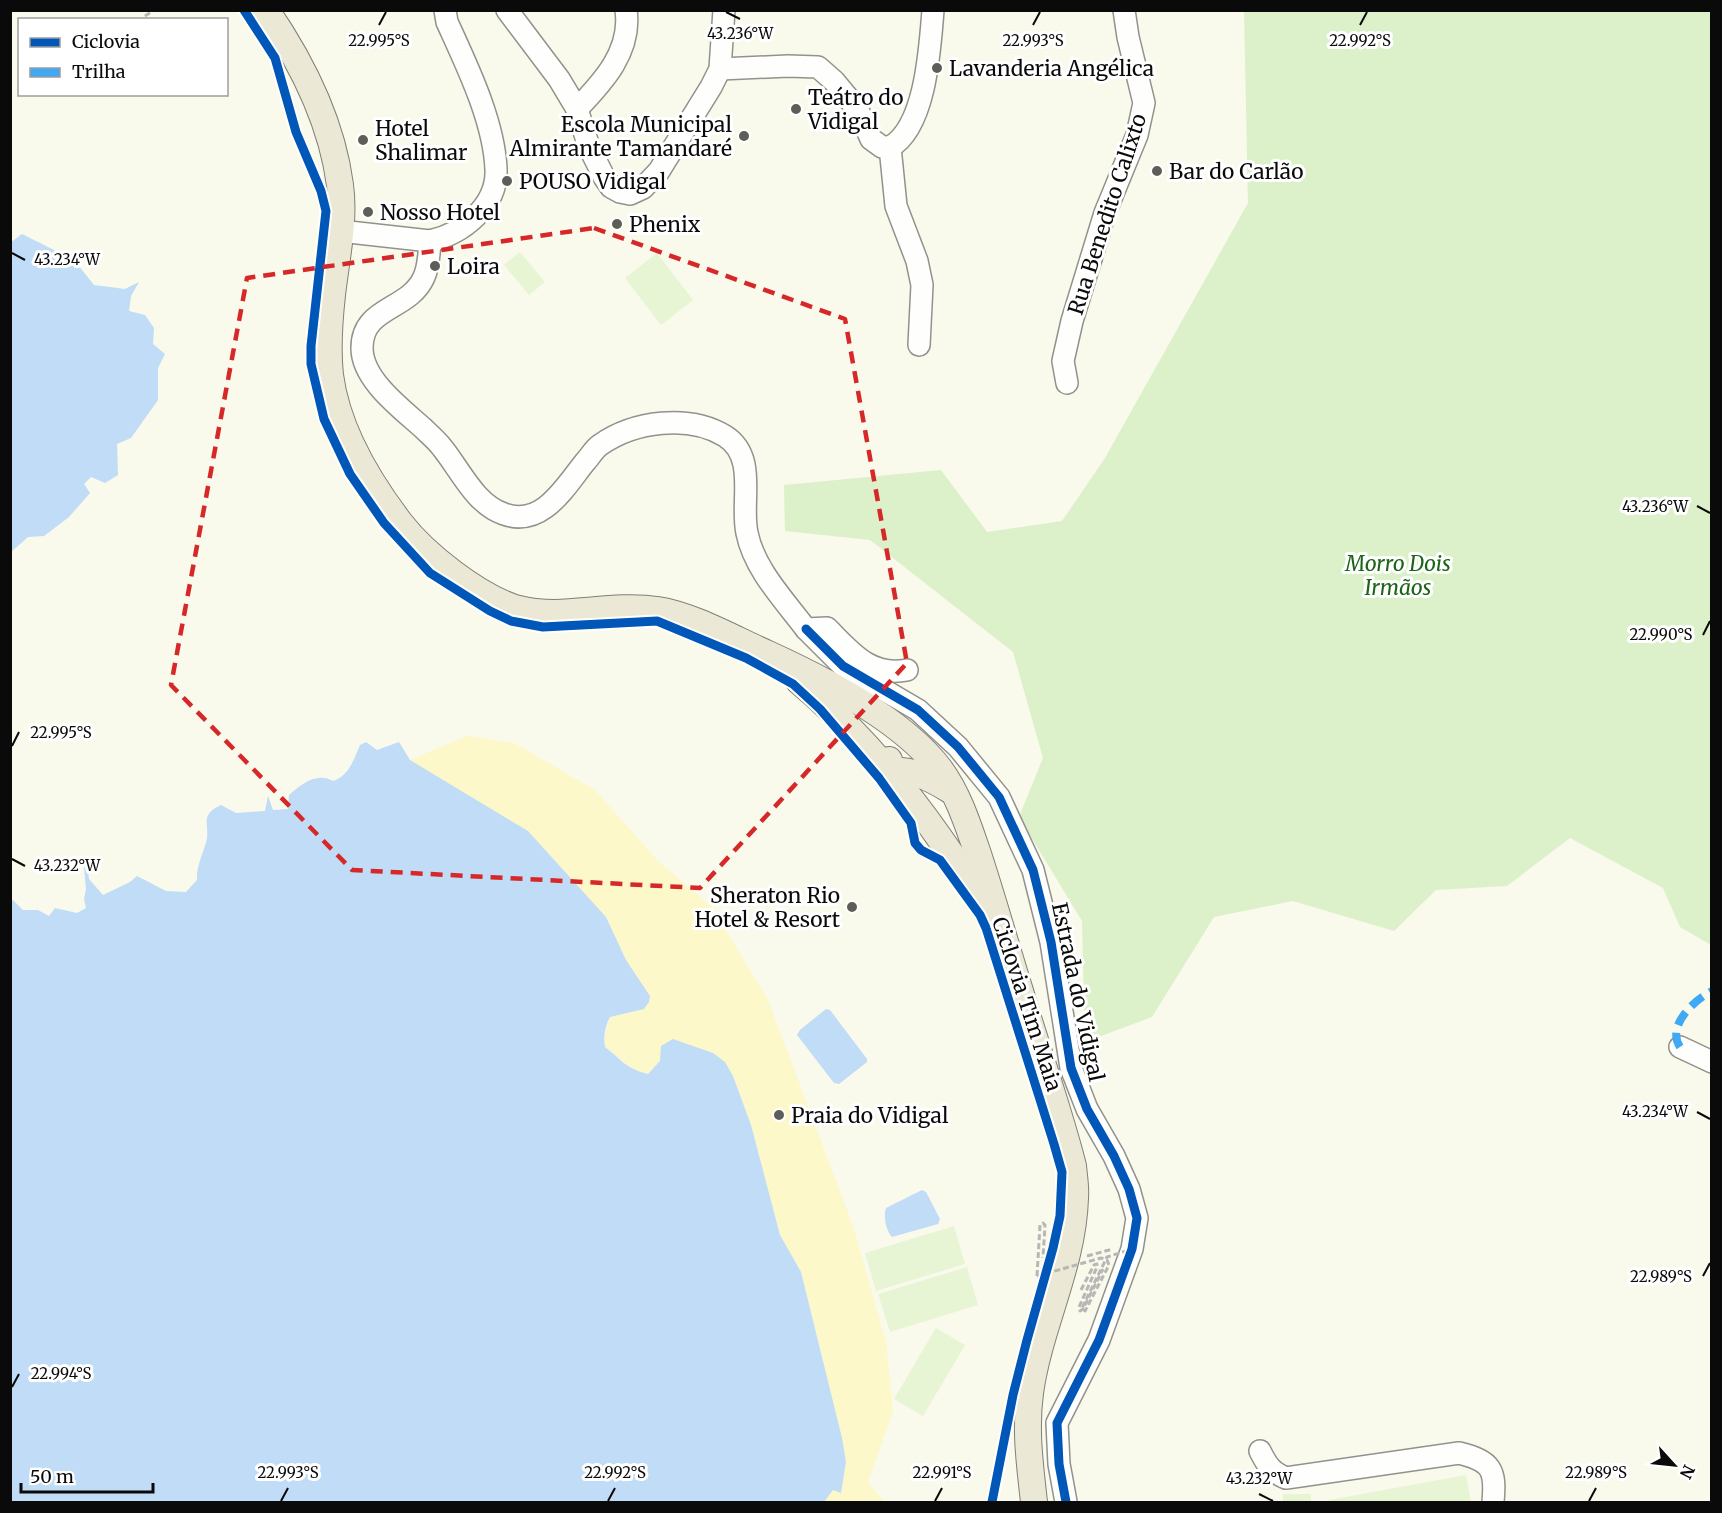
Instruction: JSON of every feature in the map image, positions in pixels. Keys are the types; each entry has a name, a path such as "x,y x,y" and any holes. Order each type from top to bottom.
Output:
{"main road":[{"path":"266,10 304,75 328,136 340,186 340,231 328,341 337,407 356,455 382,500 405,530 436,560 465,581 516,608 553,613 595,609 660,610 685,617 816,676 874,711 926,753 954,792 973,840 1006,942 1073,1166 1076,1197 1065,1264 1030,1392 1027,1427 1034,1503"},
{"path":"766,653 831,708 888,771 936,833 1006,942"},
{"path":"886,721 888,771"},
{"path":"888,771 916,772 954,792"}],"street":[{"path":"340,231 430,241 451,234 470,222 483,209 493,189 496,171 492,141 481,105 447,22 445,10"},
{"path":"507,10 558,79 577,109 589,147 604,177 611,187 630,194 643,188 659,171 711,87 720,69 723,10"},
{"path":"577,109 608,75 624,44 626,10"},
{"path":"720,69 818,67 834,81 858,110 871,139 882,147 891,147 900,142 908,130 917,107 928,65 933,10"},
{"name":"Rua Benedito Calixto","path":"1067,383 1063,361 1072,321 1105,213 1137,135 1144,103 1124,10"},
{"path":"891,147 896,206 917,261 922,285 919,345"},
{"name":"Estrada do Vidigal","path":"430,241 424,278 415,291 402,302 380,313 367,324 362,351 368,371 382,391 440,444 464,480 483,501 504,514 534,515 548,506 561,493 598,446 620,434 638,428 679,422 702,425 725,436 736,445 743,457 746,477 747,534 755,556 806,629 843,666 918,710 958,747 999,797 1033,870 1051,942 1071,1068 1087,1109 1114,1156 1129,1189 1137,1218 1132,1249 1100,1340 1057,1423 1059,1464 1066,1503"},
{"path":"806,629 827,628 854,655 877,669 892,673 907,670"},
{"path":"1680,1047 1712,1062"},
{"path":"1260,1451 1267,1466 1276,1474 1286,1478 1459,1453 1487,1464 1495,1479 1493,1503"}],"path":[{"path":"145,16 154,10"},
{"path":"1041,1274 1045,1225 1043,1223 1040,1225 1041,1287"},
{"path":"1041,1274 1053,1248"},
{"path":"1107,1260 1109,1265 1086,1310 1083,1311 1082,1308 1107,1257 1132,1249"},
{"path":"1041,1274 1101,1258 1107,1260"},
{"path":"1078,1295 1096,1264 1097,1267 1078,1307 1082,1311 1107,1260"}],"highlighted area":[{"path":"594,228 845,319 907,663 700,888 352,870 171,685 247,278"}],"green space":[{"name":"Morro Dois Irmãos","path":"1244,11 1711,11 1711,945 1680,927 1663,888 1570,838 1507,886 1436,890 1394,931 1293,901 1214,917 1152,1017 1085,1042 1082,921 1019,817 1043,758 1013,652 870,540 785,531 784,485 941,470 987,532 1062,521 1105,458 1248,203"},
{"path":"520,252 545,282 529,295 504,265"},
{"path":"657,253 693,300 661,325 625,278"},
{"path":"954,1226 965,1264 876,1291 865,1253"},
{"path":"967,1267 978,1305 890,1332 878,1294"},
{"path":"936,1328 965,1345 923,1416 894,1399"},
{"path":"1466,1475 1471,1502 1329,1502 1329,1500"},
{"path":"1283,1494 1311,1494 1311,1502 1283,1502"}],"sand":[{"name":"Praia do Vidigal","path":"467,736 514,743 595,790 658,861 712,907 768,1000 853,1226 886,1342 893,1411 868,1483 885,1502 824,1502 833,1490 841,1492 846,1462 842,1438 801,1272 780,1235 751,1125 733,1076 713,1053 700,1050 660,1061 648,1074 629,1066 605,1047 604,1040 610,1017 650,996 626,960 606,917 410,760"}],"water":[{"path":"22,234 74,260 94,285 125,289 139,282 131,296 129,311 145,315 154,328 153,344 165,354 158,368 158,400 131,438 117,444 118,475 105,483 91,477 84,484 90,493 69,517 44,536 28,537 11,552 10,243"},
{"path":"366,742 377,750 399,742 410,760 528,831 606,917 626,960 650,996 644,1009 610,1017 605,1032 605,1047 629,1066 648,1074 660,1061 661,1046 673,1039 713,1053 725,1062 733,1076 751,1125 780,1235 801,1272 842,1438 846,1462 841,1493 833,1490 824,1502 11,1502 11,901 13,900 23,910 38,910 49,916 55,908 77,913 86,908 83,857 87,864 89,879 103,895 130,882 137,876 166,891 186,892 197,880 207,838 207,818 212,810 221,805 236,813 265,811 268,796 273,810 288,809 289,795 304,783 321,778 333,781 339,779 350,766 360,745"},
{"path":"826,1009 830,1010 867,1059 867,1062 839,1084 834,1083 797,1035"},
{"path":"922,1190 926,1192 940,1219 938,1224 892,1237 886,1223 886,1208"}],"marked path":[{"path":"1680,1047 1677,1039 1679,1022 1690,1007 1712,991"}],"cycle path":[{"name":"Ciclovia Tim Maia","path":"244,10 275,58 296,132 321,191 326,211 311,346 311,364 324,419 350,474 384,523 430,573 490,611 511,621 543,627 657,621 746,658 793,684 820,709 879,778 911,823 915,843 921,850 940,860 980,915 1062,1172 1060,1216 1013,1395 992,1502"},
{"name":"Ciclovia Tim Maia","path":"806,629 843,666 918,710 958,747 999,797 1033,870 1051,942 1071,1068 1087,1109 1114,1156 1129,1189 1137,1218 1132,1249 1099,1340 1057,1423 1059,1464 1066,1502"}],"place":[{"name":"Lavanderia Angélica","path":"937,68"},
{"name":"Teátro do Vidigal","path":"796,109"},
{"name":"Escola Municipal Almirante Tamandaré","path":"744,136"},
{"name":"Hotel Shalimar","path":"363,140"},
{"name":"Bar do Carlão","path":"1157,171"},
{"name":"POUSO Vidigal","path":"507,181"},
{"name":"Nosso Hotel","path":"368,212"},
{"name":"Phenix","path":"617,224"},
{"name":"Loira","path":"435,266"},
{"name":"Sheraton Rio Hotel & Resort","path":"852,907"},
{"name":"Praia do Vidigal","path":"779,1115"}]}
